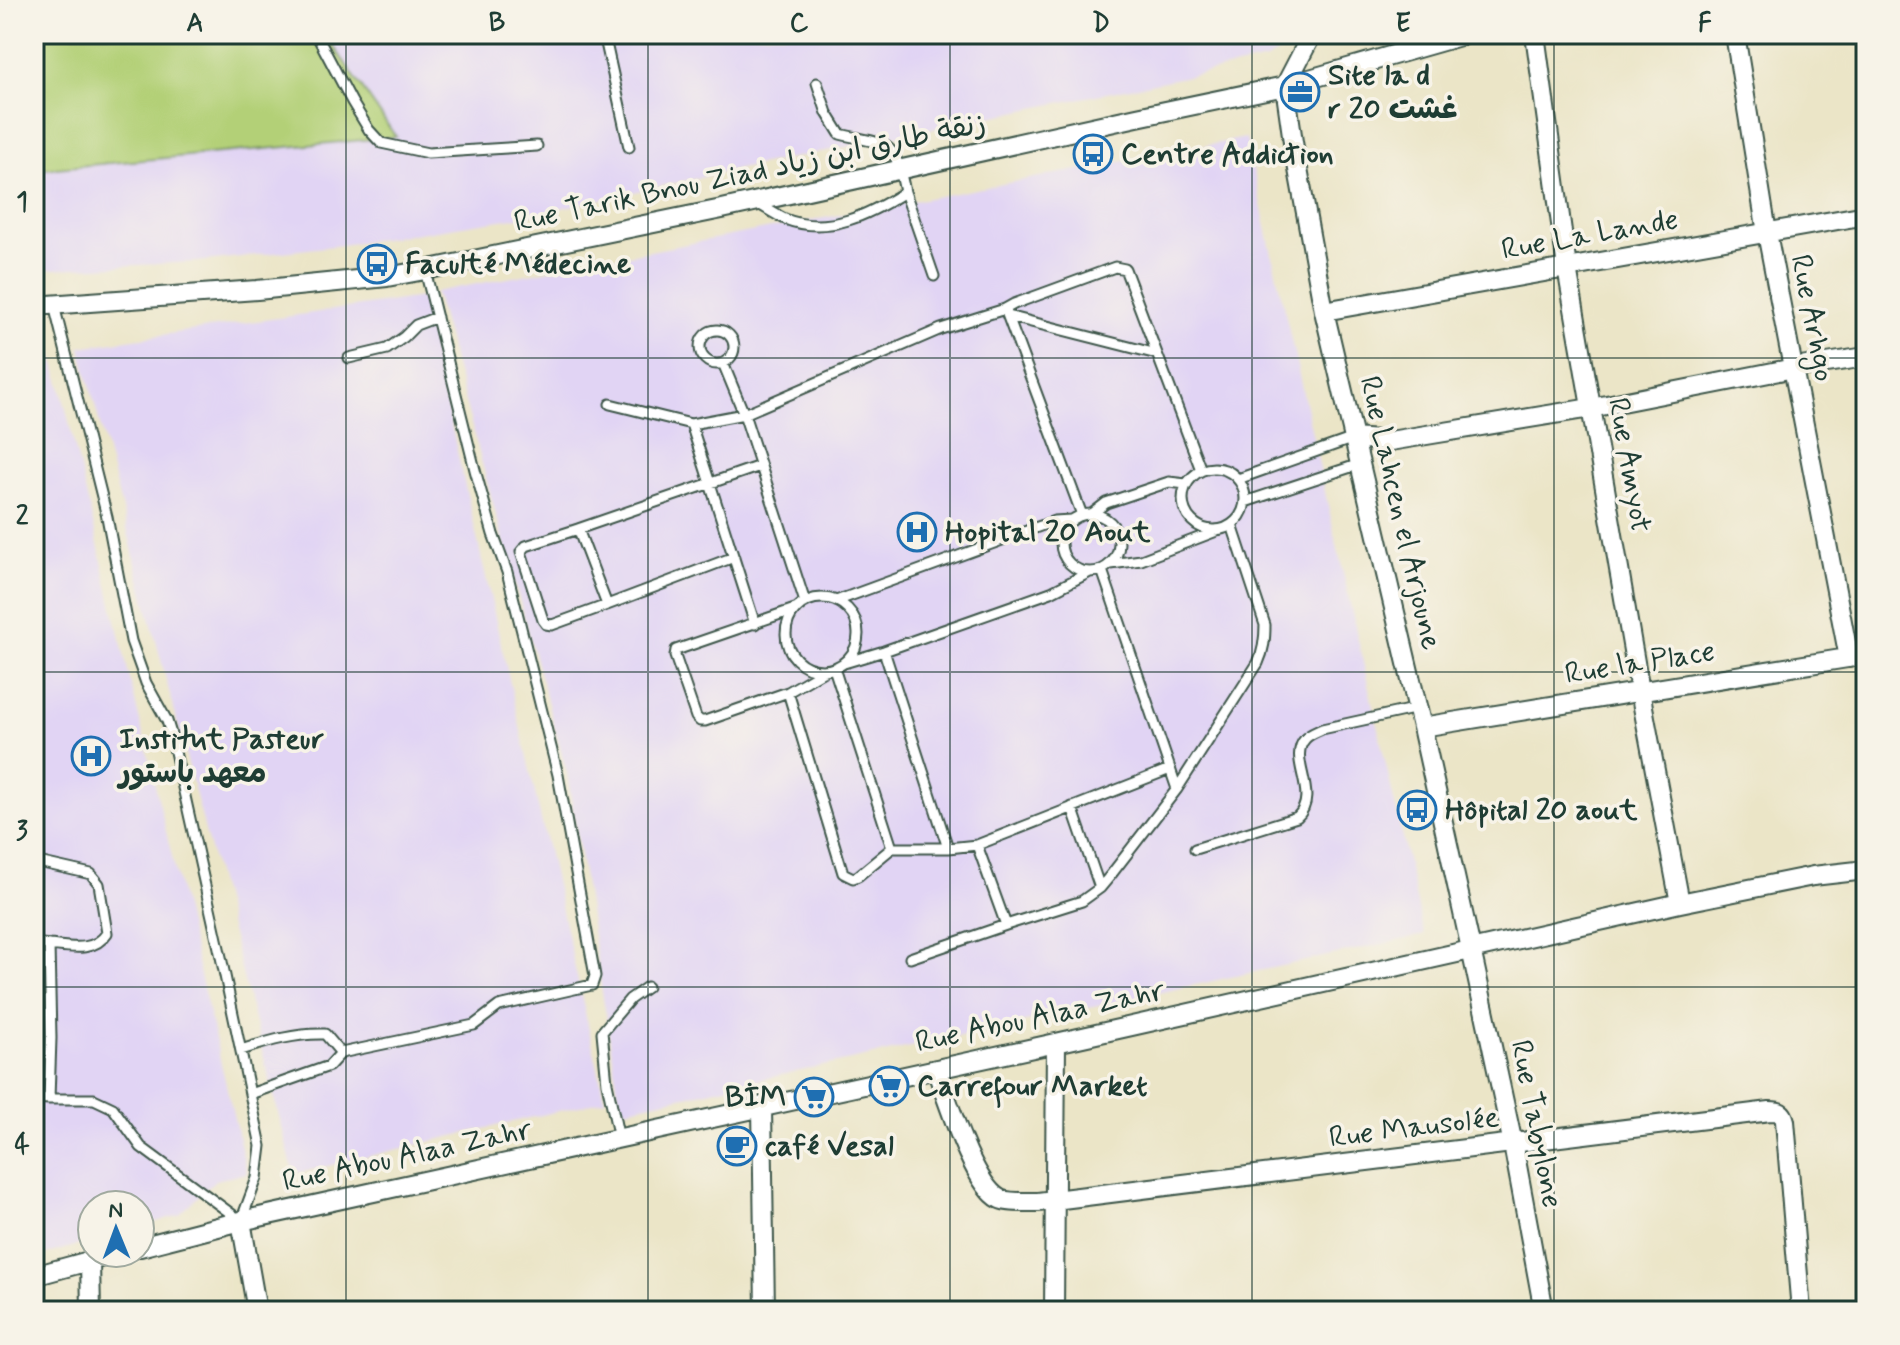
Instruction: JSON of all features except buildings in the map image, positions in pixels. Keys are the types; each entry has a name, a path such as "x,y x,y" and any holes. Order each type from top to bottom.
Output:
{"street":[{"path":"1285,86 1312,34"},
{"name":"Rue Tarik Bnou Ziad زنقة طارق ابن زياد","path":"34,306 257,290 387,277 425,270 1285,86 1467,34"},
{"name":"Rue Amyot","path":"1535,34 1567,268 1680,903"},
{"name":"Rue Arhgo","path":"1735,34 1767,233 1858,657"},
{"name":"Rue Lahcen el Arjoune","path":"1285,86 1324,311 1471,949"},
{"name":"Rue La Lande","path":"1324,311 1866,215"},
{"path":"1354,438 1390,441 1591,408 1866,357"},
{"path":"1360,464 1390,441"},
{"name":"Rue la Place","path":"1420,718 1640,691 1858,657"},
{"name":"Rue Abou Alaa Zahr","path":"1813,876 1866,858"},
{"name":"Rue Abou Alaa Zahr","path":"156,1243 241,1221 1680,903 1813,876 1866,870"},
{"name":"Rue Tabylone","path":"1471,949 1513,1144 1544,1311"},
{"path":"1054,1311 1056,1043"},
{"name":"Rue Mausolée","path":"936,1069 975,1168 986,1185 1000,1199 1038,1202 1780,1111 1785,1121 1801,1311"},
{"path":"762,1106 765,1311"},
{"path":"241,1221 257,1311"},
{"path":"34,1276 76,1265"},
{"path":"90,1269 91,1311"}],"lane":[{"path":"316,34 369,130 381,143 428,153 537,146"},
{"path":"604,34 629,147"},
{"path":"817,83 827,113 840,134 883,144 896,155 905,192 934,276"},
{"path":"754,202 787,219 814,225 834,225 885,205 905,192"},
{"path":"1007,312 1014,304 1115,267 1125,269 1201,470"},
{"path":"250,1094 329,1066 341,1053 474,1025 499,1006 592,985 595,976 558,775 425,270"},
{"path":"34,1098 94,1099 113,1108 141,1147 241,1221 257,1178 261,1146 171,734 146,683 131,641 107,517 54,305"},
{"path":"610,404 691,424 744,414 941,329 1007,312 1157,354"},
{"path":"1007,312 1082,515"},
{"path":"349,358 387,349 416,325 437,317"},
{"path":"723,363 744,414 805,602"},
{"path":"691,424 755,624"},
{"path":"1238,479 1354,438"},
{"path":"1245,502 1360,464"},
{"path":"734,557 552,625 543,620 521,552 526,546 760,466"},
{"path":"795,609 786,628 788,650 803,666 813,670 834,667 1051,592 1090,572 1141,560 1227,527 1243,511 1242,486 1230,472 1210,468 1201,470 1186,484 1183,504 1186,514 1202,528 1227,527"},
{"path":"1093,513 1106,503 1169,482 1186,484"},
{"path":"836,601 1054,521 1071,520 1093,513 1104,516 1118,533 1120,544 1117,555 1106,567"},
{"path":"1071,520 1064,529 1062,552 1068,563 1078,570 1090,572"},
{"path":"910,958 1082,901 1100,888 1177,789 1263,653 1265,625 1227,527"},
{"path":"578,529 607,605"},
{"path":"1106,567 1177,789"},
{"path":"821,598 836,601 845,606 857,625 856,646 851,656 788,692 705,721 696,717 675,656 679,647 755,624 805,602 821,598"},
{"path":"884,651 948,848"},
{"path":"834,667 892,848"},
{"path":"788,692 843,873 853,878 892,848 977,845 1170,769"},
{"path":"1195,849 1297,817 1304,810 1306,802 1300,756 1302,741 1309,735 1322,729 1420,718"},
{"path":"1072,807 1100,888"},
{"path":"977,845 1006,925"},
{"path":"34,861 91,874 99,884 107,933 100,943 84,948 34,943"},
{"path":"49,945 49,1099"},
{"path":"619,1139 607,1083 602,1032 630,999 647,987"},
{"path":"241,1050 294,1035 325,1034 341,1053"}],"shaded area":[{"path":"34,34 1297,34 1280,52 1266,60 520,217 342,245 197,262 34,270"},
{"name":"Hopital 20 Aout","path":"1246,138 1424,935 621,1110 567,773 435,292"},
{"path":"422,297 605,1100 294,1174 80,347"},
{"name":"Institut Pasteur معهد باستور","path":"49,338 247,1173 215,1180 179,1215 156,1222 156,1189 76,1189 76,1246 34,1258 34,339"}],"green space":[{"path":"34,34 325,34 396,137 34,170"}],"place":[{"name":"Site la d r 20 غشت","path":"1300,92"},
{"name":"Centre Addiction","path":"1093,154"},
{"name":"Faculté Médecine","path":"377,264"},
{"name":"Hopital 20 Aout","path":"917,532"},
{"name":"Institut Pasteur معهد باستور","path":"91,756"},
{"name":"Hôpital 20 aout","path":"1417,810"},
{"name":"Carrefour Market","path":"889,1086"},
{"name":"BİM","path":"814,1097"},
{"name":"café Vesal","path":"737,1146"}]}
